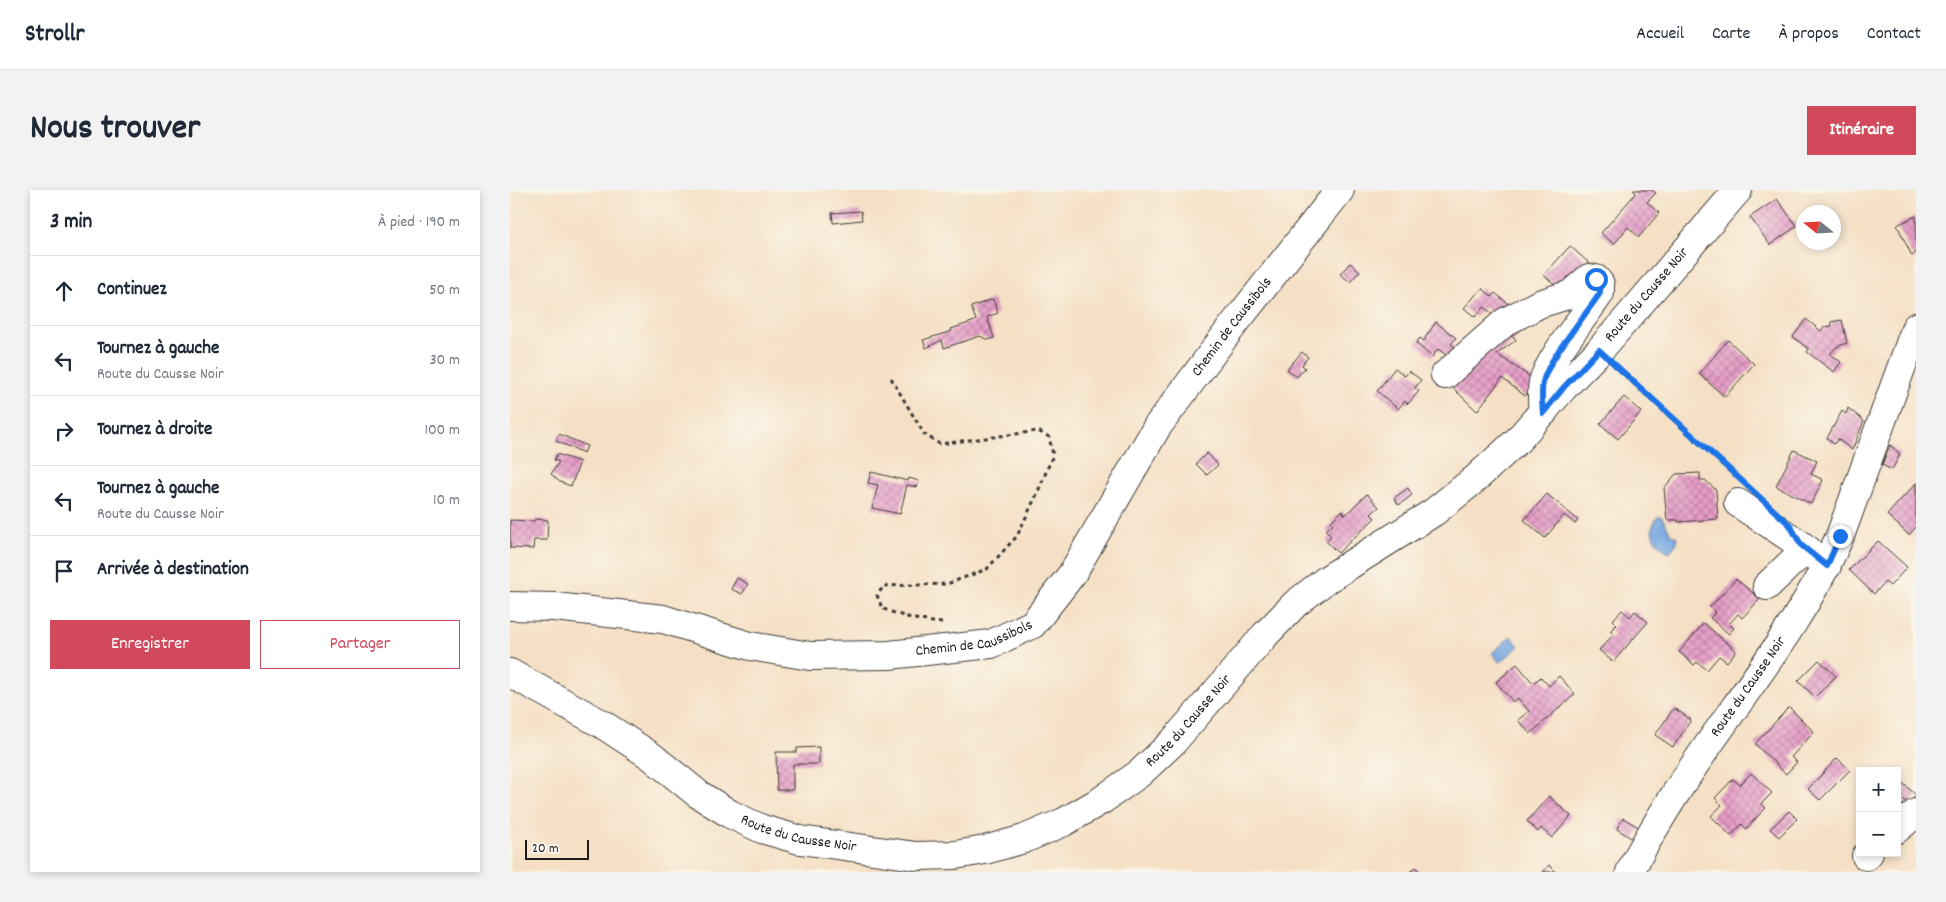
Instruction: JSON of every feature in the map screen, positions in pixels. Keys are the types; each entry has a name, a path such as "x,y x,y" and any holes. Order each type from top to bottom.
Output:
{"street":[{"name":"Chemin de Caussibols","path":"510,606 555,607 663,619 750,646 810,656 889,655 991,644 1034,624 1072,574 1157,427 1231,328 1340,190"},
{"name":"Route du Causse Noir","path":"510,673 602,724 651,756 698,794 730,814 762,829 800,840 916,856 955,855 985,850 1024,839 1064,822 1102,800 1140,773 1173,742 1266,634 1295,604 1326,580 1434,512 1474,480 1518,440 1543,413 1738,190"},
{"path":"1444,374 1505,322 1539,304 1571,294 1589,278 1596,279 1600,284 1600,293 1556,357 1543,380 1543,413"},
{"name":"Route du Causse Noir","path":"1630,872 1672,799 1809,600 1818,558 1840,536 1916,328"},
{"path":"1740,492 1818,558"},
{"path":"1767,586 1793,560 1818,558"},
{"path":"1901,826 1916,813"}],"path":[{"path":"1599,350 1740,492"},
{"path":"891,378 924,434 940,444 1038,431 1049,437 1053,455 1017,536 986,568 947,584 884,586 877,595 882,608 894,614 953,624"}],"water":[{"path":"1657,517 1662,517 1671,534 1677,537 1677,543 1670,552 1659,545 1654,538 1652,529"},
{"path":"1511,636 1519,646 1500,663 1492,653"}],"building":[{"path":"1633,190 1652,190 1656,193 1647,202 1659,213 1639,237 1628,227 1614,244 1601,233 1636,193"},
{"path":"1777,199 1796,227 1770,245 1750,217"},
{"path":"861,211 862,220 833,223 832,213"},
{"path":"1916,216 1916,253 1912,256 1897,225"},
{"path":"1570,246 1589,263 1566,286 1560,289 1544,275"},
{"path":"1350,263 1360,271 1350,282 1340,274"},
{"path":"1482,288 1492,297 1495,293 1511,306 1499,319 1484,307 1475,317 1464,308"},
{"path":"993,299 998,313 987,317 994,338 988,340 980,336 944,348 942,340 926,348 923,340 975,321 971,307"},
{"path":"1806,319 1821,331 1824,327 1832,326 1831,322 1842,320 1847,343 1836,347 1830,354 1841,362 1834,372 1807,352 1809,349 1793,337"},
{"path":"1436,322 1456,338 1451,344 1461,352 1452,359 1438,349 1432,357 1416,343 1420,338 1424,341 1426,339"},
{"path":"1506,336 1513,336 1516,340 1497,354 1536,381 1525,396 1502,378 1477,411 1454,389 1454,383"},
{"path":"1728,340 1754,364 1725,397 1699,374"},
{"path":"1302,352 1308,357 1302,365 1305,368 1297,377 1287,369"},
{"path":"1395,368 1405,376 1409,371 1421,380 1415,388 1419,391 1408,404 1405,401 1398,409 1377,391"},
{"path":"1624,397 1641,412 1618,439 1600,424"},
{"path":"1848,408 1864,421 1852,450 1838,439 1834,444 1827,438 1842,411 1846,414"},
{"path":"559,434 587,446 584,453 556,441"},
{"path":"1890,445 1900,454 1892,470 1882,465"},
{"path":"1794,450 1817,461 1811,474 1823,480 1811,504 1776,486"},
{"path":"1207,453 1218,465 1207,475 1196,464"},
{"path":"557,454 580,462 571,486 560,482 551,474 559,462 554,460"},
{"path":"871,472 908,481 909,478 919,481 917,487 907,485 900,514 872,508 878,485 868,483"},
{"path":"1700,473 1700,480 1705,480 1716,490 1718,519 1678,522 1678,520 1667,520 1664,488 1676,474"},
{"path":"1916,483 1916,527 1909,535 1887,515"},
{"path":"1408,488 1412,495 1399,505 1394,498"},
{"path":"1367,494 1379,507 1371,514 1375,518 1338,553 1326,541 1331,536 1326,530 1333,524 1331,521 1342,511 1345,515"},
{"path":"1547,494 1578,520 1575,524 1564,515 1545,538 1524,520"},
{"path":"535,519 548,520 547,540 534,540 533,549 510,548 510,520 534,521"},
{"path":"1878,541 1907,567 1890,586 1885,582 1874,594 1849,570"},
{"path":"737,578 748,584 742,594 731,589"},
{"path":"1736,579 1760,599 1742,618 1738,614 1729,624 1734,628 1729,634 1710,618 1716,612 1710,607"},
{"path":"1622,610 1630,617 1635,611 1648,622 1613,662 1599,650 1614,634 1610,631 1617,624 1613,620"},
{"path":"1704,623 1736,651 1727,662 1719,656 1707,670 1697,662 1694,665 1679,652"},
{"path":"1819,660 1836,676 1815,697 1798,681"},
{"path":"1517,664 1533,683 1541,677 1549,686 1559,676 1575,694 1530,734 1518,720 1529,711 1518,698 1513,702 1496,682"},
{"path":"1789,707 1814,732 1791,757 1797,762 1786,774 1755,744"},
{"path":"1674,708 1691,720 1673,747 1655,735"},
{"path":"819,747 819,764 793,764 793,790 777,790 776,752 797,752 797,748"},
{"path":"1837,758 1850,770 1820,800 1808,789"},
{"path":"1751,773 1772,793 1761,804 1766,808 1746,829 1742,824 1731,836 1711,816 1722,805 1715,798 1733,779 1740,785"},
{"path":"1901,782 1916,795 1908,804 1901,797"},
{"path":"1549,796 1571,816 1552,838 1541,828 1538,832 1527,821"},
{"path":"1789,811 1797,819 1779,837 1770,829"},
{"path":"1623,818 1640,828 1634,840 1617,829"},
{"path":"1549,865 1556,872 1543,872"},
{"path":"1416,867 1419,872 1410,872"}],"route":[{"path":"1596,279 1600,284 1600,293 1556,357 1543,380 1543,413 1564,387 1599,350 1790,525 1801,545 1827,566 1840,536"}]}
